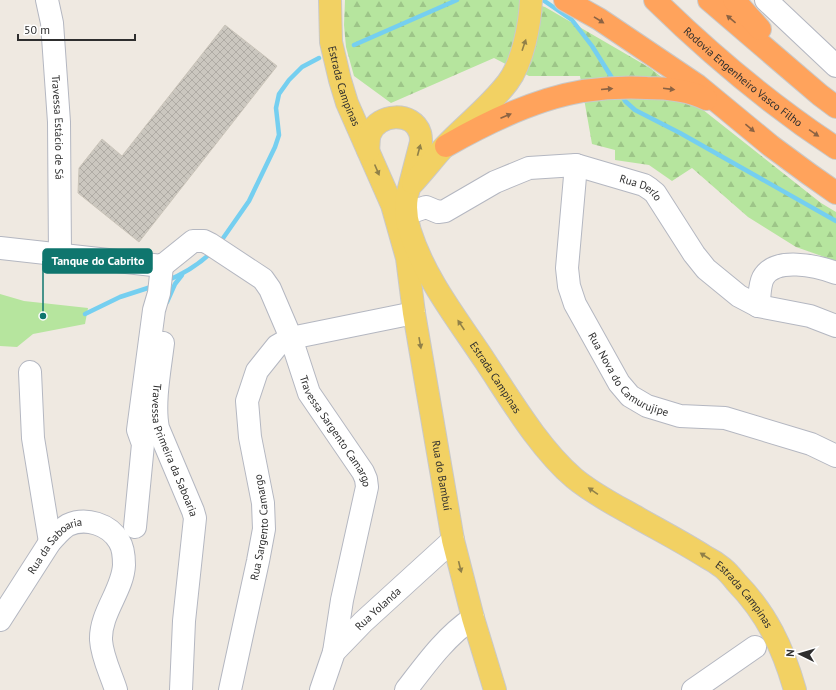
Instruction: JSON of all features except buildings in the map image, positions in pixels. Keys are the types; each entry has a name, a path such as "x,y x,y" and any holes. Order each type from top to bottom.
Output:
{"highway":[{"path":"565,0 599,19 697,85 778,151 836,192"},
{"name":"Rodovia Engenheiro Vasco Filho","path":"655,0 690,34 741,78 799,124 836,148"},
{"path":"709,0 828,101"},
{"path":"734,0 828,101"},
{"path":"446,146 469,132 522,109 550,99 584,91 630,87 667,88 700,96 730,111"}],"main road":[{"name":"Estrada Campinas","path":"330,0 331,42 340,80 347,103 392,205 407,258"},
{"path":"409,187 446,146 477,116 509,81 526,40 531,0"},
{"name":"Estrada Campinas","path":"368,150 370,134 374,127 381,122 390,118 399,117 408,120 417,126 421,134 421,142 407,196 406,214 416,247 443,298 522,416 551,455 576,479 605,499 696,550 723,568 757,606 778,641 788,666 795,690"},
{"name":"Rua do Bambuí","path":"407,258 414,309 453,540 495,690"},
{"path":"414,309 418,295 424,292 430,291 443,298"}],"street":[{"name":"Travessa Estácio de Sá","path":"47,0 52,23 59,122 60,256"},
{"path":"766,0 836,66"},
{"name":"Rua Derlo","path":"406,214 426,207 438,212 445,211 495,182 530,168 576,165 650,188 655,193 694,254 706,269 739,296 758,306 810,316 836,326"},
{"name":"Rua Nova do Camurujipe","path":"576,165 567,268 569,286 575,304 619,383 630,396 647,406 680,416 725,418 811,444 836,456"},
{"name":"Travessa Sargento Camargo","path":"161,279 193,241 204,241 263,279 270,289 291,338 309,393 363,472 367,487 342,600 334,652"},
{"path":"0,248 60,256 161,279 154,310 155,342 142,390 138,430 143,444 135,527"},
{"path":"758,306 763,279 770,271 777,267 798,265 836,273"},
{"name":"Rua Sargento Camargo","path":"230,690 264,529 263,502 250,437 247,401 257,371 277,346 291,338 414,309"},
{"name":"Travessa Primeira da Saboaria","path":"155,342 163,343 156,420 195,518 184,621 181,690"},
{"path":"30,372 32,438 50,542"},
{"name":"Rua da Saboaria","path":"0,620 50,542 68,525 90,522 103,526 112,532 119,541 123,551 124,566 121,578 101,630 104,658 116,690"},
{"name":"Rua Yolanda","path":"321,690 334,652 363,622 453,540"},
{"path":"406,690 438,648 460,627 474,618"},
{"path":"692,690 709,680 755,647"}],"green space":[{"path":"345,0 521,0 545,7 650,68 821,203 836,212 836,261 796,247 748,217 692,168 672,181 649,165 615,160 615,150 592,144 580,76 529,76 494,58 391,103 354,76 346,47 344,25"},
{"path":"0,294 24,301 88,308 85,324 33,334 17,347 0,346"}],"waterway":[{"path":"354,45 457,0"},
{"path":"543,0 572,20 592,46 614,81"},
{"path":"219,244 249,201 275,147 279,135 276,108 279,94 289,80 302,67 319,58"},
{"path":"622,95 625,101 635,110 680,133 836,221"},
{"path":"166,281 190,269 212,252"},
{"path":"167,302 175,284 182,275"},
{"path":"85,314 120,297 154,286"}],"place":[{"name":"Tanque do Cabrito","path":"43,316"}]}
